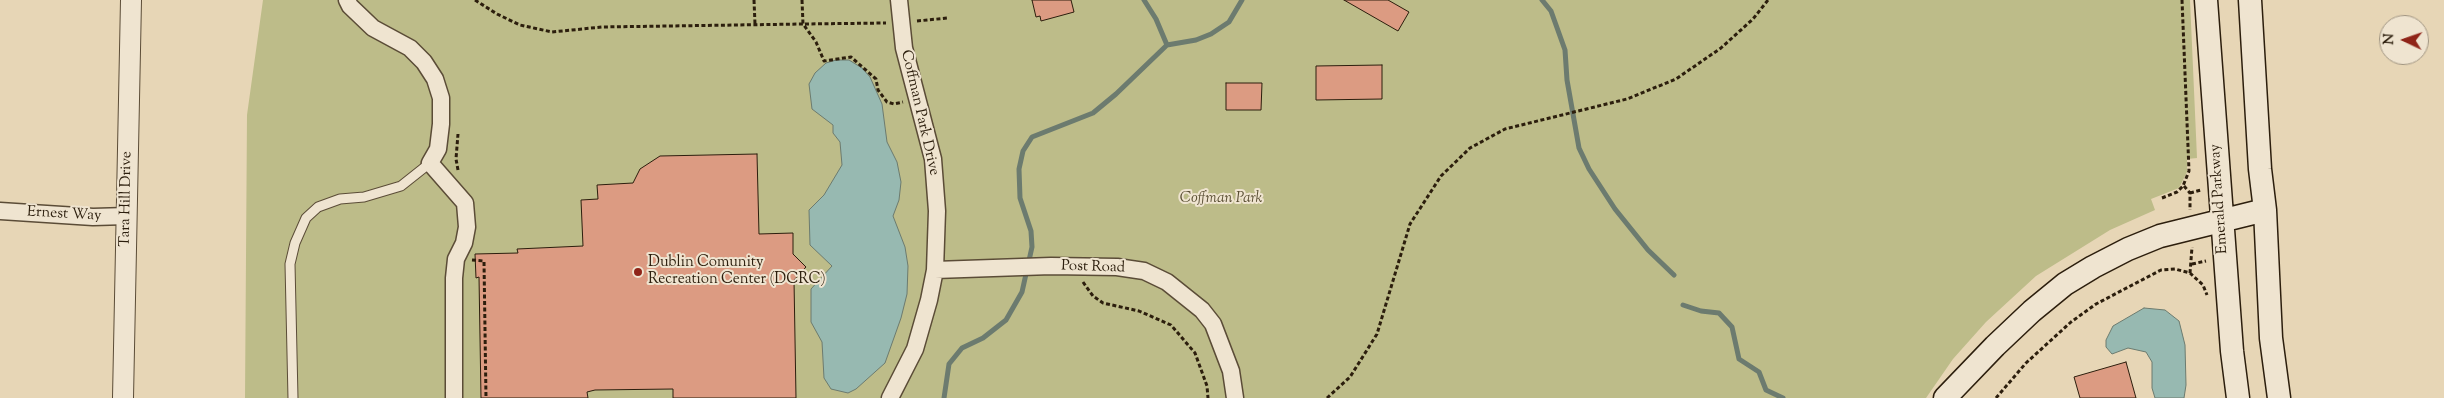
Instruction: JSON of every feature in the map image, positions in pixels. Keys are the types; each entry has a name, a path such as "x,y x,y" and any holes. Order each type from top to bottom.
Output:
{"main road":[{"name":"Emerald Parkway","path":"2206,0 2232,351 2238,398"},
{"path":"2250,0 2260,169 2265,210 2271,338 2279,398"},
{"path":"1945,398 1995,346 2065,284 2093,267 2128,249 2160,236 2222,219 2265,210"},
{"path":"1966,398 1995,346"}],"street":[{"name":"Tara Hill Drive","path":"123,398 131,0"},
{"path":"347,0 350,6 373,28 410,48 424,62 435,79 441,98 441,124 438,149 430,162 465,203 467,227 464,243 456,259 454,278 454,398"},
{"name":"Coffman Park Drive","path":"890,398 915,349 936,270 937,211 933,159 904,48 900,23 900,0"},
{"name":"Ernest Way","path":"0,211 94,217 128,216"},
{"name":"Post Road","path":"936,270 1051,266 1117,267 1144,271 1167,282 1202,310 1213,324 1231,371 1235,398"}],"lane":[{"path":"293,398 290,264 295,243 306,218 318,207 340,199 364,197 401,186 430,162"}],"path":[{"path":"475,0 497,14 520,25 552,32 602,26 900,23 948,18"},
{"path":"754,0 755,24"},
{"path":"802,0 803,24 816,42 824,61 851,57 876,79 878,90 887,102 894,104 903,102 905,110"},
{"path":"1327,398 1350,378 1377,334 1410,224 1441,176 1470,148 1505,129 1556,115 1588,110 1628,99 1676,79 1721,48 1753,19 1768,0"},
{"path":"2162,198 2177,192 2183,186 2190,164 2182,0"},
{"path":"2183,186 2190,193"},
{"path":"2190,273 2192,264"},
{"path":"1996,398 2046,344 2096,304 2161,270 2175,269 2190,273 2203,285 2209,302"},
{"path":"1082,280 1093,296 1104,303 1146,314 1171,325 1195,353 1207,386 1208,398"}],"green space":[{"name":"Coffman Park","path":"263,0 2190,0 2197,158 2187,159 2187,172 2179,188 2151,199 2155,210 2110,230 2036,276 1986,322 1953,359 1926,398 245,398 247,115"}],"water":[{"path":"836,60 849,60 862,68 870,77 882,104 887,142 897,162 901,182 899,200 893,216 905,247 908,266 907,294 901,318 885,363 856,389 848,393 831,389 824,378 822,342 811,322 811,289 832,266 810,245 809,210 824,195 842,165 840,142 833,133 833,125 812,109 809,84 815,73 826,63"},
{"path":"2144,308 2165,310 2179,321 2185,345 2186,385 2184,398 2155,398 2152,388 2152,362 2146,352 2128,348 2112,354 2106,347 2106,340 2113,326"}],"building":[{"path":"1032,0 1071,0 1074,12 1041,21 1040,16 1036,17"},
{"path":"1344,0 1388,0 1409,12 1398,31"},
{"path":"1382,65 1382,99 1316,100 1316,66"},
{"path":"1226,83 1262,83 1261,110 1226,110"},
{"name":"Dublin Comunity Recreation Center (DCRC)","path":"757,154 759,234 793,233 793,254 806,267 794,280 796,398 673,398 673,389 595,390 587,392 588,398 481,398 479,277 476,278 475,254 518,253 517,249 583,246 581,200 598,199 597,185 633,183 640,169 660,156"},
{"path":"2126,362 2136,398 2080,398 2074,377"}],"waterway":[{"path":"1144,0 1156,19 1167,45"},
{"path":"944,398 949,364 962,348 983,338 1006,320 1022,292 1032,247 1031,231 1020,198 1019,169 1023,151 1032,137 1093,113 1116,94 1167,45 1196,40 1211,34 1229,22 1242,0"},
{"path":"1542,0 1551,11 1565,50 1567,80 1579,148 1589,169 1615,209 1648,250 1674,275"},
{"path":"1683,305 1701,311 1719,313 1732,327 1739,359 1759,372 1766,390 1783,398"}],"place":[{"name":"Dublin Comunity Recreation Center (DCRC)","path":"638,272"}]}
